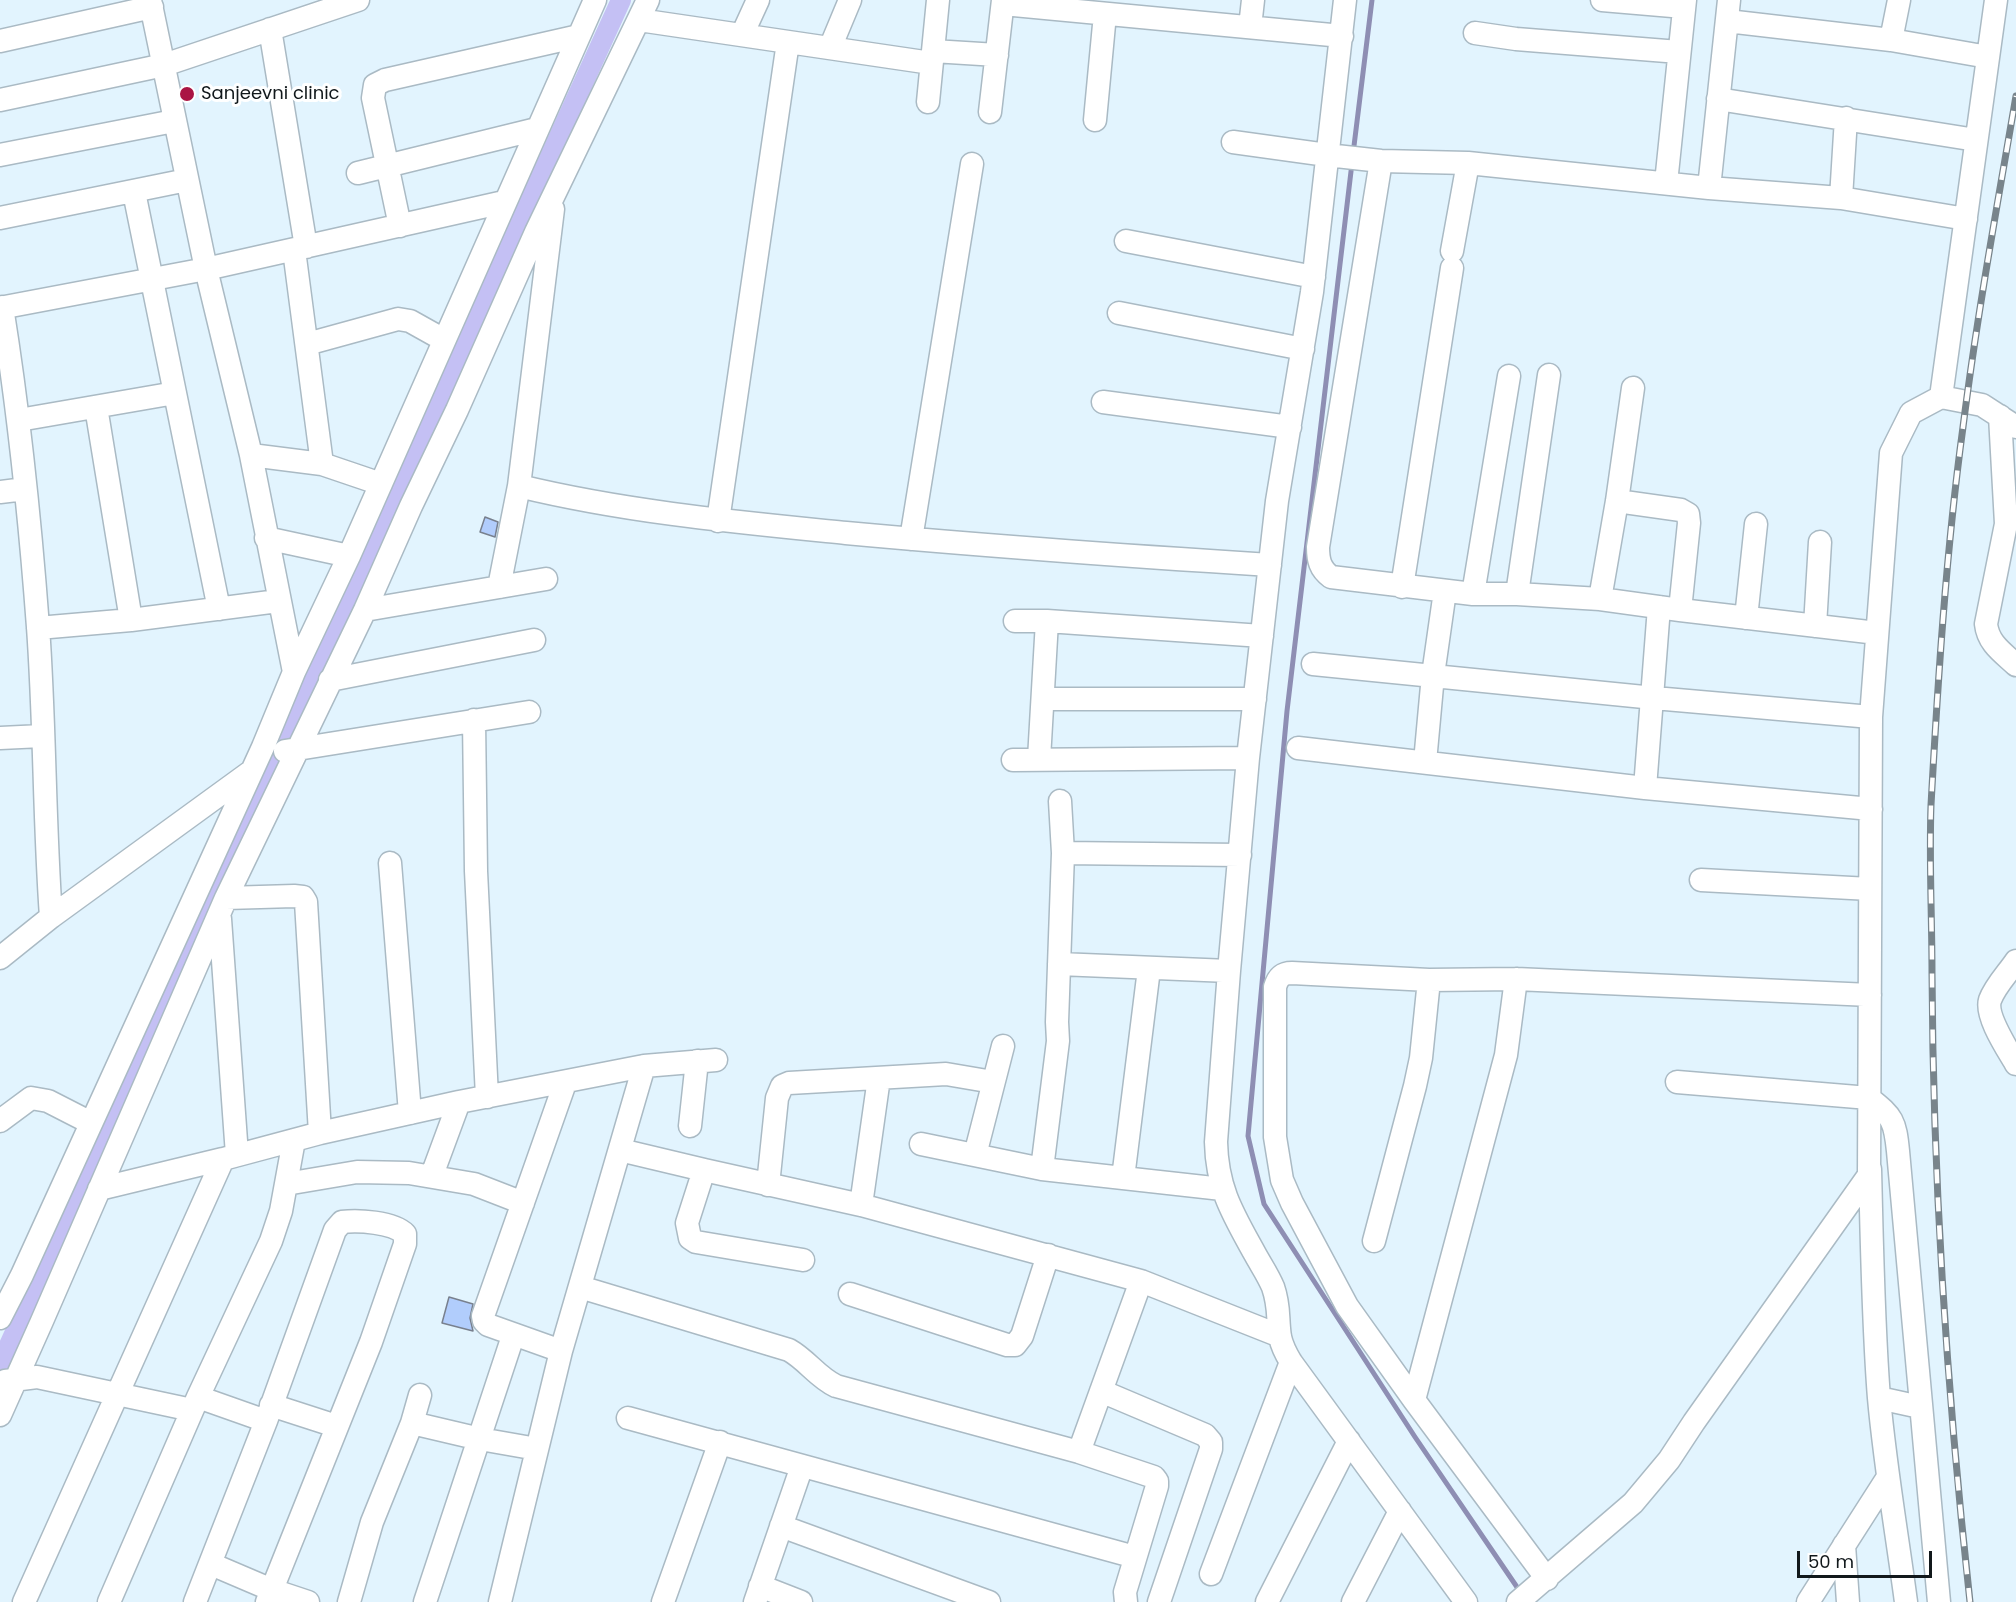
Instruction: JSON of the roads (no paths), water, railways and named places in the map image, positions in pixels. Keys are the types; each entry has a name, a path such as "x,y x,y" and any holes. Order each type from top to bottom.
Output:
{"street":[{"path":"0,100 164,65 357,0"},
{"path":"0,1415 9,1380 99,1189 223,907 279,750 294,672 349,556 595,0"},
{"path":"742,35 758,0"},
{"path":"830,48 850,0"},
{"path":"928,102 938,0"},
{"path":"1250,27 1253,0"},
{"path":"1345,0 1342,36 1353,158 1318,557 1322,570 1331,577 1402,587 1473,594 1600,599 1877,633"},
{"path":"1602,0 1684,3 1666,183"},
{"path":"1891,40 1899,0"},
{"path":"1941,398 1996,0"},
{"path":"990,112 1003,2 1172,10 1250,27 1342,36"},
{"path":"0,41 151,4 206,269 251,455 278,601 294,672"},
{"path":"1095,120 1113,9"},
{"path":"0,958 51,917 279,750 330,680 555,193 643,10 742,35 830,48 932,57 997,55"},
{"path":"1709,188 1728,10 1988,57"},
{"path":"270,29 300,248 307,344 322,465"},
{"path":"1475,33 1516,39 1679,52"},
{"path":"400,226 374,98 373,90 379,82 579,36"},
{"path":"718,521 788,42"},
{"path":"1718,99 1976,140"},
{"path":"1841,198 1846,118"},
{"path":"0,155 174,121"},
{"path":"358,173 537,129"},
{"path":"1233,142 1353,158 1468,163 1709,188 1841,198 1965,219"},
{"path":"1353,158 1314,277 1277,501 1248,758 1229,971 1216,1162 1222,1189 1230,1208 1271,1283 1280,1313 1280,1336 1283,1349 1466,1602"},
{"path":"1402,587 1468,163"},
{"path":"911,539 972,164"},
{"path":"0,218 187,180"},
{"path":"134,192 219,609"},
{"path":"500,587 519,486 555,193"},
{"path":"51,917 38,628 25,489 12,414 1,307 206,269 504,202"},
{"path":"1126,241 1314,277"},
{"path":"1119,314 1303,348"},
{"path":"307,344 398,319 410,321 444,340"},
{"path":"1517,594 1549,375"},
{"path":"1473,594 1509,376"},
{"path":"1600,599 1634,388"},
{"path":"12,414 96,407 175,393"},
{"path":"1870,995 1516,979 1429,980 1287,973 1278,979 1275,987 1275,1137 1282,1180 1305,1230 1347,1306 1414,1400 1533,1590 1633,1503 1669,1460 1869,1175 1870,995 1870,889 1871,809 1871,717 1891,453 1911,413 1941,398 1982,405 2008,421 2006,524 1986,624 1988,637 1992,643 2016,664"},
{"path":"1103,402 1290,427"},
{"path":"96,407 131,620"},
{"path":"251,455 322,465 381,484"},
{"path":"519,486 565,497 718,521 1019,549 1270,565"},
{"path":"0,492 25,489"},
{"path":"1617,501 1681,510 1688,514 1689,523 1669,609 1654,698 1645,788"},
{"path":"1746,618 1756,524"},
{"path":"266,538 349,556"},
{"path":"1815,626 1820,542"},
{"path":"364,610 546,579"},
{"path":"1425,762 1433,675 1445,591"},
{"path":"38,628 131,620 278,601"},
{"path":"1015,621 1047,621 1262,636"},
{"path":"1039,759 1047,621"},
{"path":"330,680 534,640"},
{"path":"1313,664 1871,717"},
{"path":"1043,699 1255,699"},
{"path":"279,750 529,712"},
{"path":"474,720 476,871 487,1097"},
{"path":"0,738 42,736"},
{"path":"1298,748 1645,788 1871,809"},
{"path":"1013,760 1248,758"},
{"path":"0,1318 11,1277 91,1123 251,772"},
{"path":"1042,1169 1058,1041 1063,853 1060,801"},
{"path":"1063,853 1240,855"},
{"path":"390,863 411,1113"},
{"path":"1701,880 1870,889"},
{"path":"223,907 294,896 303,897 306,902 320,1133"},
{"path":"24,1602 117,1394 230,1157 223,907"},
{"path":"2016,961 1995,992 1989,1007 1994,1024 2016,1064"},
{"path":"1059,964 1229,971"},
{"path":"1123,1178 1149,969"},
{"path":"1414,1400 1506,1055 1516,979"},
{"path":"1374,1241 1417,1077 1429,980"},
{"path":"975,1155 1003,1046"},
{"path":"99,1189 320,1133 459,1102 644,1066 706,1061 690,1126"},
{"path":"501,1602 561,1352 644,1066"},
{"path":"768,1185 777,1098 782,1086 789,1083 946,1074 993,1082"},
{"path":"861,1205 879,1078"},
{"path":"1677,1082 1869,1098 1891,1118 1896,1132 1939,1602"},
{"path":"561,1352 488,1325 483,1316 566,1083"},
{"path":"0,1121 31,1098 48,1101 91,1123"},
{"path":"432,1175 459,1102"},
{"path":"110,1602 195,1404 271,1241 281,1211 294,1140"},
{"path":"921,1144 1042,1169 1222,1189"},
{"path":"621,1150 861,1205 1141,1281 1280,1336"},
{"path":"1869,1165 1879,1398 1906,1602"},
{"path":"704,1170 687,1223 690,1238 696,1242 803,1260"},
{"path":"286,1184 357,1172 387,1171 432,1175 474,1184 523,1203"},
{"path":"195,1602 269,1413 335,1230 342,1222 353,1221 397,1229 405,1234 405,1244 371,1342 270,1596"},
{"path":"850,1294 1007,1345 1015,1345 1022,1336 1048,1255"},
{"path":"1079,1452 1141,1281"},
{"path":"580,1287 789,1350 800,1356 824,1380 836,1386 1079,1452 1148,1475 1157,1481 1125,1592 1126,1602"},
{"path":"425,1602 513,1336"},
{"path":"1211,1574 1291,1362"},
{"path":"9,1380 37,1377 117,1394 269,1413 336,1426"},
{"path":"1101,1391 1205,1435 1211,1442 1211,1449 1159,1602"},
{"path":"349,1602 372,1522 412,1423 420,1395"},
{"path":"1879,1398 1920,1407"},
{"path":"628,1418 1135,1557"},
{"path":"412,1423 480,1439 537,1449"},
{"path":"1267,1602 1349,1441"},
{"path":"663,1602 720,1442"},
{"path":"801,1602 758,1594 802,1466"},
{"path":"1808,1602 1888,1477"},
{"path":"1353,1602 1400,1510"},
{"path":"781,1526 989,1602"},
{"path":"1844,1545 1848,1602"},
{"path":"211,1564 270,1596 309,1602"}],"waterway":[{"path":"0,1365 621,0"},
{"path":"1353,154 1372,0"},
{"path":"1352,163 1287,711 1248,1136 1264,1204 1415,1437 1521,1593"}],"railway":[{"path":"1970,1602 1954,1445 1938,1209 1933,1052 1931,805 1943,616 1957,474 1981,302 2016,96"}],"place":[{"name":"Sanjeevni clinic","path":"187,94"}]}
